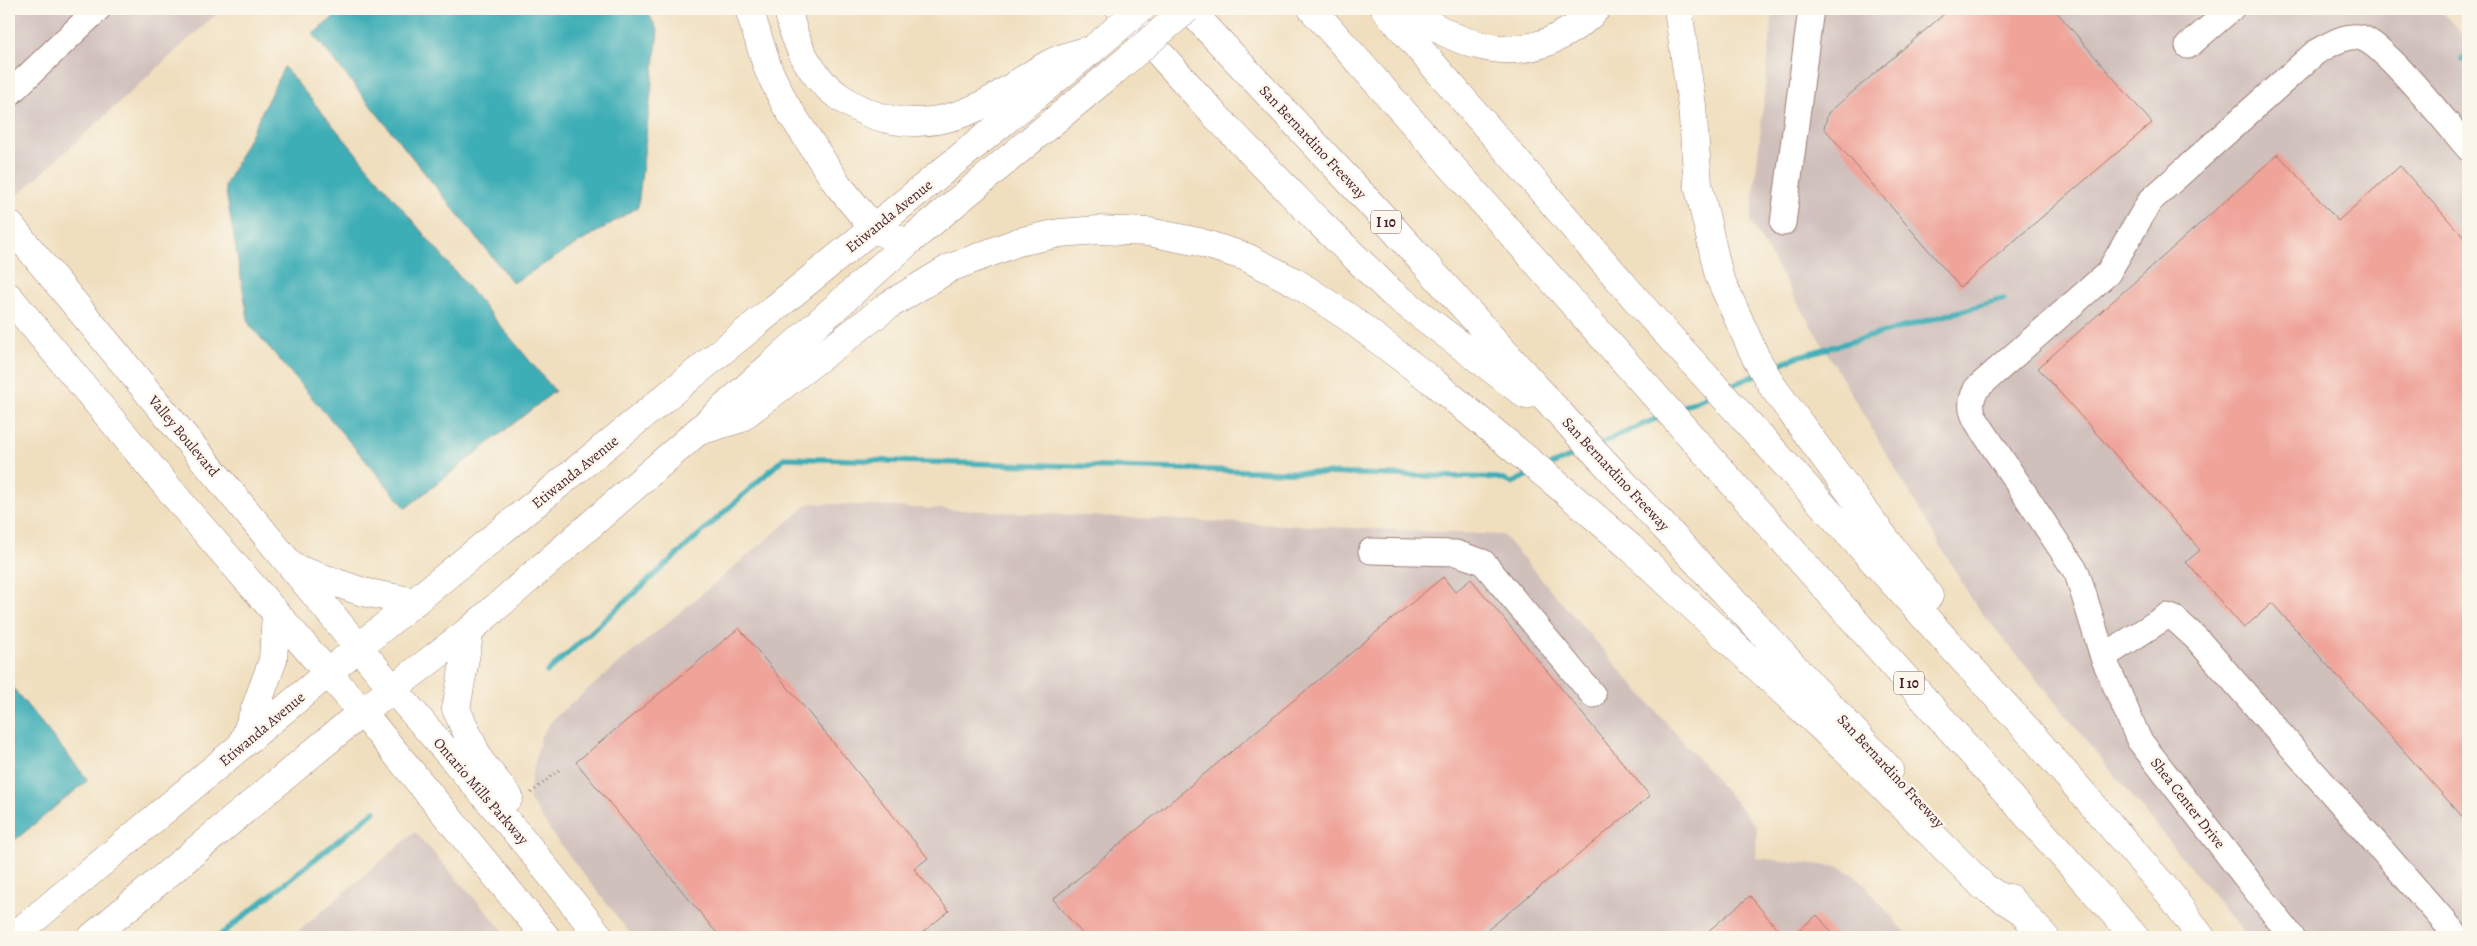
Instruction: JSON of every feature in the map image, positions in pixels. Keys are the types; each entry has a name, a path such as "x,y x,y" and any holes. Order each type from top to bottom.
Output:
{"main road":[{"path":"749,9 768,69 784,104 848,199 874,229 907,243"},
{"path":"788,9 798,46 820,80 838,96 860,110 897,122 941,119 971,109 994,99 1054,61 1093,49"},
{"path":"1120,9 1245,146 1317,220 1392,292 1581,437"},
{"name":"Etiwanda Avenue","path":"13,937 359,647 874,229 1140,9"},
{"name":"Etiwanda Avenue","path":"92,937 362,712 470,630 697,432 907,243 1188,9"},
{"name":"San Bernardino Freeway","path":"1188,9 1381,215 1581,437 2045,937"},
{"name":"I 10","path":"1312,9 2135,937"},
{"path":"1385,9 1707,378 2031,734 2170,894 2201,937"},
{"path":"1408,9 1430,26 1450,37 1480,47 1503,50 1548,43 1577,26 1596,9"},
{"path":"1678,9 1692,106 1698,184 1707,230 1719,276 1756,358 1773,386 1914,578 2022,707 2090,784 2155,864 2170,894"},
{"name":"Valley Boulevard","path":"9,224 359,647"},
{"path":"697,432 738,420 889,305 950,268 1018,242 1060,233 1099,230 1149,232 1199,242 1246,257 1295,282 1348,318 1431,380 1559,486 1630,547 1864,768 1984,887 2022,911"},
{"path":"9,297 276,614 362,712 538,928 558,929 565,937"},
{"path":"293,567 363,592 415,602"},
{"path":"241,747 273,660 276,614"},
{"path":"470,630 456,709 480,761 510,799 523,840"},
{"name":"Ontario Mills Parkway","path":"359,647 392,689 523,840 600,937"}],"street":[{"path":"9,94 98,9"},
{"path":"1783,223 1811,9"},
{"path":"2188,46 2231,9"},
{"name":"Shea Center Drive","path":"2292,937 2139,740 2103,657 2077,573 1973,415 1971,400 1976,389 2108,273 2150,201 2316,52 2343,38 2362,38 2384,53 2468,148"},
{"path":"1371,552 1456,553 1483,562 1594,695"},
{"path":"2103,657 2167,616 2175,619 2197,639 2458,937"}],"path":[{"path":"525,798 559,770"}],"shaded area":[{"path":"9,9 222,9 9,203"},
{"path":"1773,9 2440,9 2468,41 2468,937 2247,937 1974,603 1751,223"},
{"path":"810,503 1503,535 1757,827 1756,858 1841,867 1860,879 1909,937 633,937 556,839 529,799 531,779 541,736 554,718"},
{"path":"415,832 509,937 292,937"}],"water":[{"path":"344,9 646,9 658,31 638,207 513,283 313,34"},
{"path":"284,67 555,391 406,508 249,324 225,186"},
{"path":"9,683 88,780 9,845"}],"building":[{"path":"1950,9 2054,9 2152,123 1960,287 1824,128 1828,113"},
{"path":"2278,154 2338,221 2400,166 2468,242 2468,823 2272,603 2244,628 2186,562 2200,550 2038,368"},
{"path":"1443,577 1455,592 1471,579 1650,796 1479,937 1085,937 1053,899"},
{"path":"739,628 928,858 914,869 949,911 917,937 720,937 576,762"},
{"path":"1750,896 1784,937 1701,937"},
{"path":"1817,915 1836,937 1790,937"}],"waterway":[{"path":"2462,60 2468,54"},
{"path":"1771,368 1796,357 2004,299"},
{"path":"1725,388 1758,374"},
{"path":"1677,409 1712,394"},
{"path":"1597,445 1662,416"},
{"path":"1547,467 1584,451"},
{"path":"547,672 784,458 1498,478 1512,483 1531,474"},
{"path":"218,937 375,811"}]}
